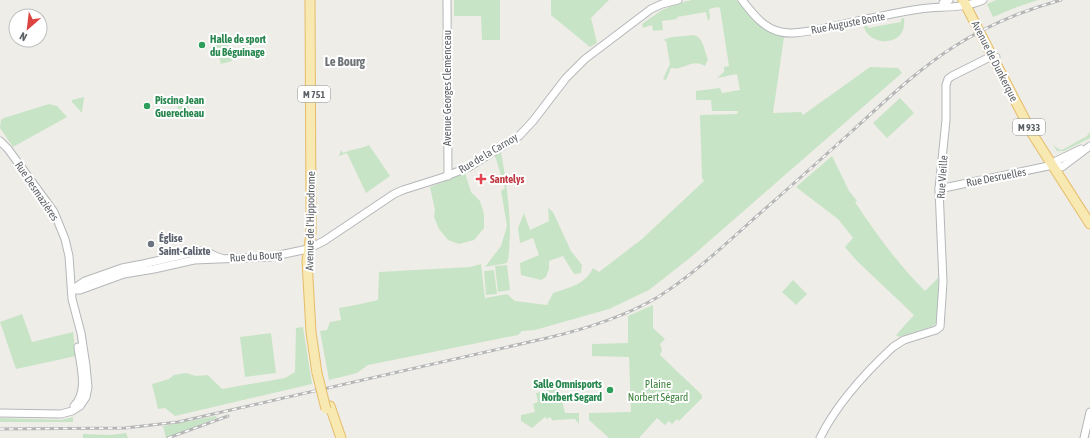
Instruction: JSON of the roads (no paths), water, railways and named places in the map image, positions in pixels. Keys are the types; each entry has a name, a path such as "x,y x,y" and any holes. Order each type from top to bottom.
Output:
{"main road":[{"name":"Avenue de l'Hippodrome","path":"310,0 311,248 319,372"},
{"name":"Avenue de l'Hippodrome","path":"313,0 315,222 308,269 310,327 319,372 336,438"},
{"name":"Avenue de Dunkerque","path":"967,2 995,58 1090,224"},
{"name":"Avenue de Dunkerque","path":"1056,164 1090,216"},
{"name":"Avenue de l'Hippodrome","path":"328,407 341,438"}],"street":[{"name":"Avenue Georges Clemenceau","path":"447,0 448,176"},
{"name":"Rue de la Carnoy","path":"311,248 324,242 394,194 448,176 476,163 519,136 533,121 564,80 589,55 651,9 662,4 678,0"},
{"name":"Rue Auguste Bonte","path":"742,0 753,14 766,26 781,32 791,33 806,32 848,22 967,2"},
{"name":"Rue Auguste Bonte","path":"748,0 758,13 767,21 780,27 793,28 946,1 967,2"},
{"path":"967,2 983,0"},
{"name":"Rue Vieille","path":"820,438 827,424 844,399 893,347 904,340 939,328 941,323 943,282 939,189 946,114 946,84 948,78 995,58"},
{"name":"Rue Desmazières","path":"0,136 57,217 68,252 74,309 80,333 88,384 84,396 77,404 66,411 56,414 0,413"},
{"name":"Rue Desmazières","path":"0,141 6,146"},
{"name":"Rue Desruelles","path":"939,189 1056,164 1066,164 1090,145"},
{"name":"Rue du Bourg","path":"72,290 80,290 132,269 157,269 194,260 262,258 289,254 311,248"},
{"name":"Rue du Bourg","path":"289,254 294,254 301,257 306,262 308,269"},
{"path":"1084,438 1090,412"}],"railway":[{"path":"0,429 125,428 178,422 576,331 632,311 658,297 693,272 927,65 968,38 993,25 1033,8 1061,0"},
{"path":"168,438 228,416"}],"place":[{"name":"Halle de sport du Béguinage","path":"202,45"},
{"name":"Piscine Jean Guerecheau","path":"147,106"},
{"name":"Santelys","path":"481,179"},
{"name":"Église Saint-Calixte","path":"151,244"},
{"name":"Salle Omnisports Norbert Segard","path":"610,390"}],"district":[{"name":"Le Bourg","path":"345,61"}],"park label":[{"name":"Plaine Norbert Ségard","path":"658,390"}]}
